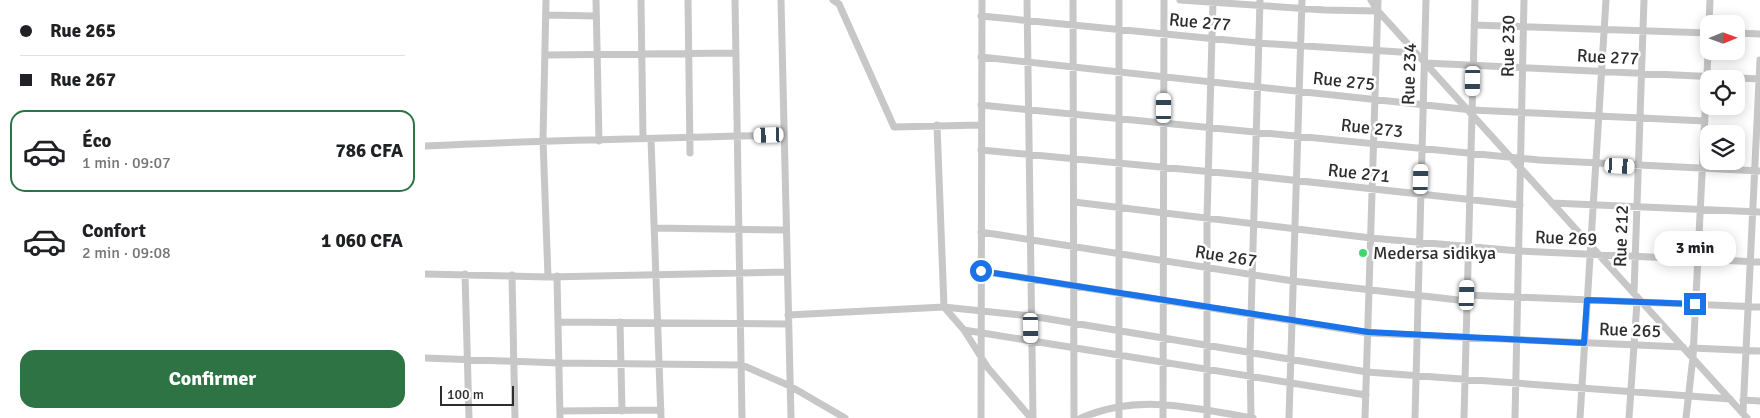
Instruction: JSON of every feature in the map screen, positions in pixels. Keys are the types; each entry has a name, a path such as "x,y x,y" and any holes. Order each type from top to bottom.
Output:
{"street":[{"path":"546,0 543,140 548,277"},
{"path":"596,0 599,141"},
{"path":"557,276 560,415 622,411 661,414 654,228 642,53 641,0"},
{"path":"688,0 690,153"},
{"path":"735,0 742,324 742,418"},
{"path":"781,0 791,418"},
{"path":"981,0 981,418"},
{"path":"1027,0 1032,418"},
{"path":"1073,0 1074,418"},
{"path":"1119,0 1119,418"},
{"path":"1163,418 1164,0"},
{"path":"1180,0 1378,11"},
{"path":"1289,418 1302,0"},
{"path":"1371,0 1378,11 1745,416"},
{"path":"1365,418 1378,0"},
{"name":"Rue 234","path":"1415,418 1418,242 1426,0"},
{"path":"1464,418 1471,153 1470,111 1475,0"},
{"name":"Rue 230","path":"1515,418 1524,0"},
{"path":"1579,418 1606,0"},
{"name":"Rue 212","path":"1634,293 1643,74 1644,0"},
{"path":"1709,15 1710,0"},
{"path":"837,1 894,127 981,125"},
{"path":"1207,414 1206,268 1213,1"},
{"path":"1081,418 1104,408 1144,403 1207,414 1251,418 1250,353 1260,3"},
{"path":"545,15 596,16"},
{"name":"Rue 277","path":"981,16 1259,43 1416,53"},
{"path":"1474,25 1700,33"},
{"path":"1745,33 1760,34"},
{"path":"545,55 736,53"},
{"name":"Rue 275","path":"981,57 1257,88 1423,104 1470,111 1705,121"},
{"path":"1745,416 1743,400 1745,351 1750,262 1756,211 1760,60"},
{"name":"Rue 277","path":"1425,63 1700,77"},
{"name":"Rue 277","path":"1745,78 1760,79"},
{"name":"Rue 273","path":"981,105 1521,158 1700,169"},
{"path":"1705,115 1705,125"},
{"path":"937,126 944,307 964,330 981,358 1032,418"},
{"path":"425,146 543,140 599,141 784,134"},
{"name":"Rue 271","path":"981,150 1255,176 1520,205"},
{"path":"1686,418 1693,357 1702,170"},
{"name":"Rue 273","path":"1730,170 1757,171"},
{"name":"Rue 269","path":"1074,202 1371,238 1468,247 1590,255 1760,262"},
{"path":"1552,203 1756,211"},
{"path":"654,228 786,230"},
{"name":"Rue 267","path":"981,232 1293,282 1417,296 1467,298 1518,297 1760,307"},
{"name":"Rue 265","path":"981,271 1368,332 1416,336 1683,347"},
{"path":"425,274 548,277 787,272"},
{"path":"465,274 469,418"},
{"path":"512,275 515,418"},
{"path":"1629,418 1640,302"},
{"path":"788,315 944,307 1031,316 1291,361 1367,372 1730,399"},
{"path":"558,322 789,324"},
{"path":"620,322 622,411"},
{"path":"964,330 1366,395"},
{"path":"1692,348 1760,351"},
{"path":"425,358 559,363 742,365 790,386 845,418"},
{"path":"1743,400 1760,401"}],"place":[{"name":"Medersa sidikya","path":"1363,253"}],"route":[{"path":"981,271 1368,332 1416,336 1584,343 1587,300 1695,304"}]}
